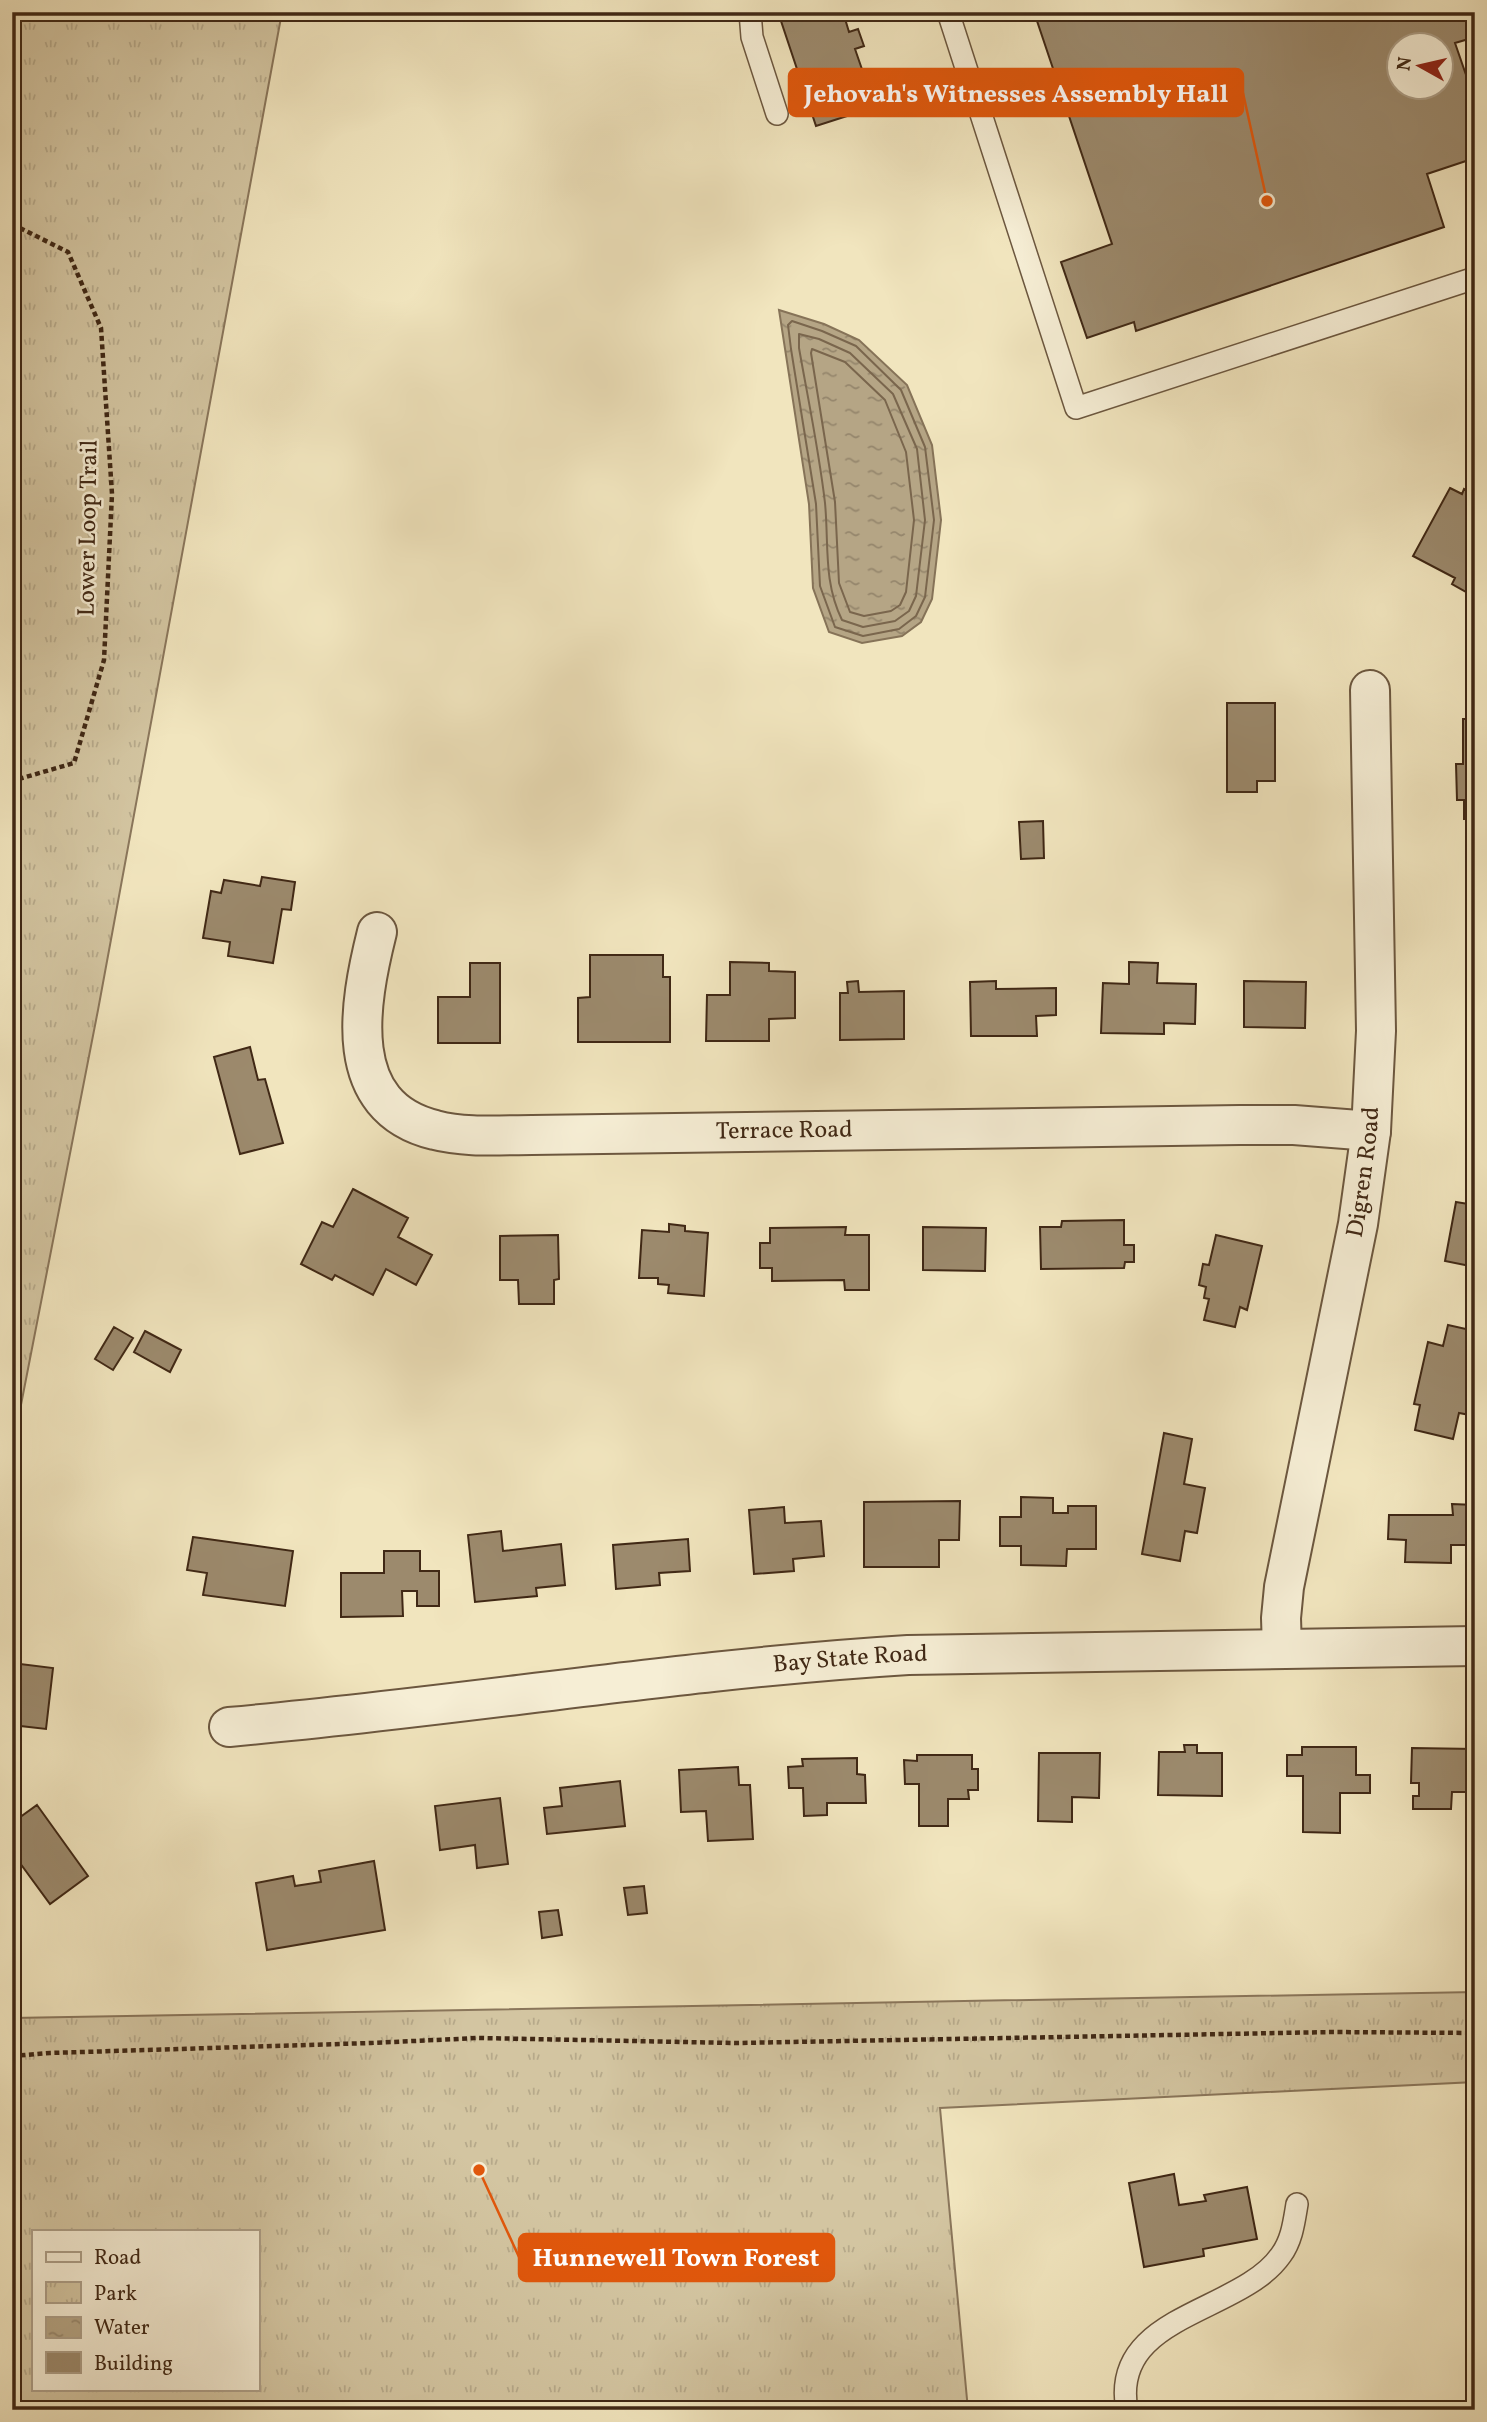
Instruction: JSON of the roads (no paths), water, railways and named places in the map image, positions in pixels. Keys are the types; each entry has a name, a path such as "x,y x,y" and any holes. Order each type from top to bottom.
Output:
{"street":[{"name":"Digren Road","path":"1282,1648 1284,1587 1358,1224 1371,1131 1376,1031 1370,690"},
{"name":"Terrace Road","path":"377,932 361,1004 361,1036 367,1069 381,1098 406,1120 437,1131 531,1135 1294,1125 1371,1131"},
{"name":"Bay State Road","path":"229,1727 339,1717 713,1671 825,1660 908,1655 1475,1646"}],"lane":[{"path":"750,12 752,37 777,114"},
{"path":"948,12 1076,408 1475,278"},
{"path":"1127,2410 1124,2394 1128,2373 1139,2352 1156,2334 1175,2322 1261,2276 1281,2255 1292,2234 1297,2204"}],"water":[{"path":"779,310 824,324 859,340 907,385 932,445 941,520 932,599 921,622 902,636 862,643 829,632 813,588 809,504"}],"place":[{"name":"Jehovah's Witnesses Assembly Hall","path":"1267,201"},
{"name":"Hunnewell Town Forest","path":"479,2170"}]}
